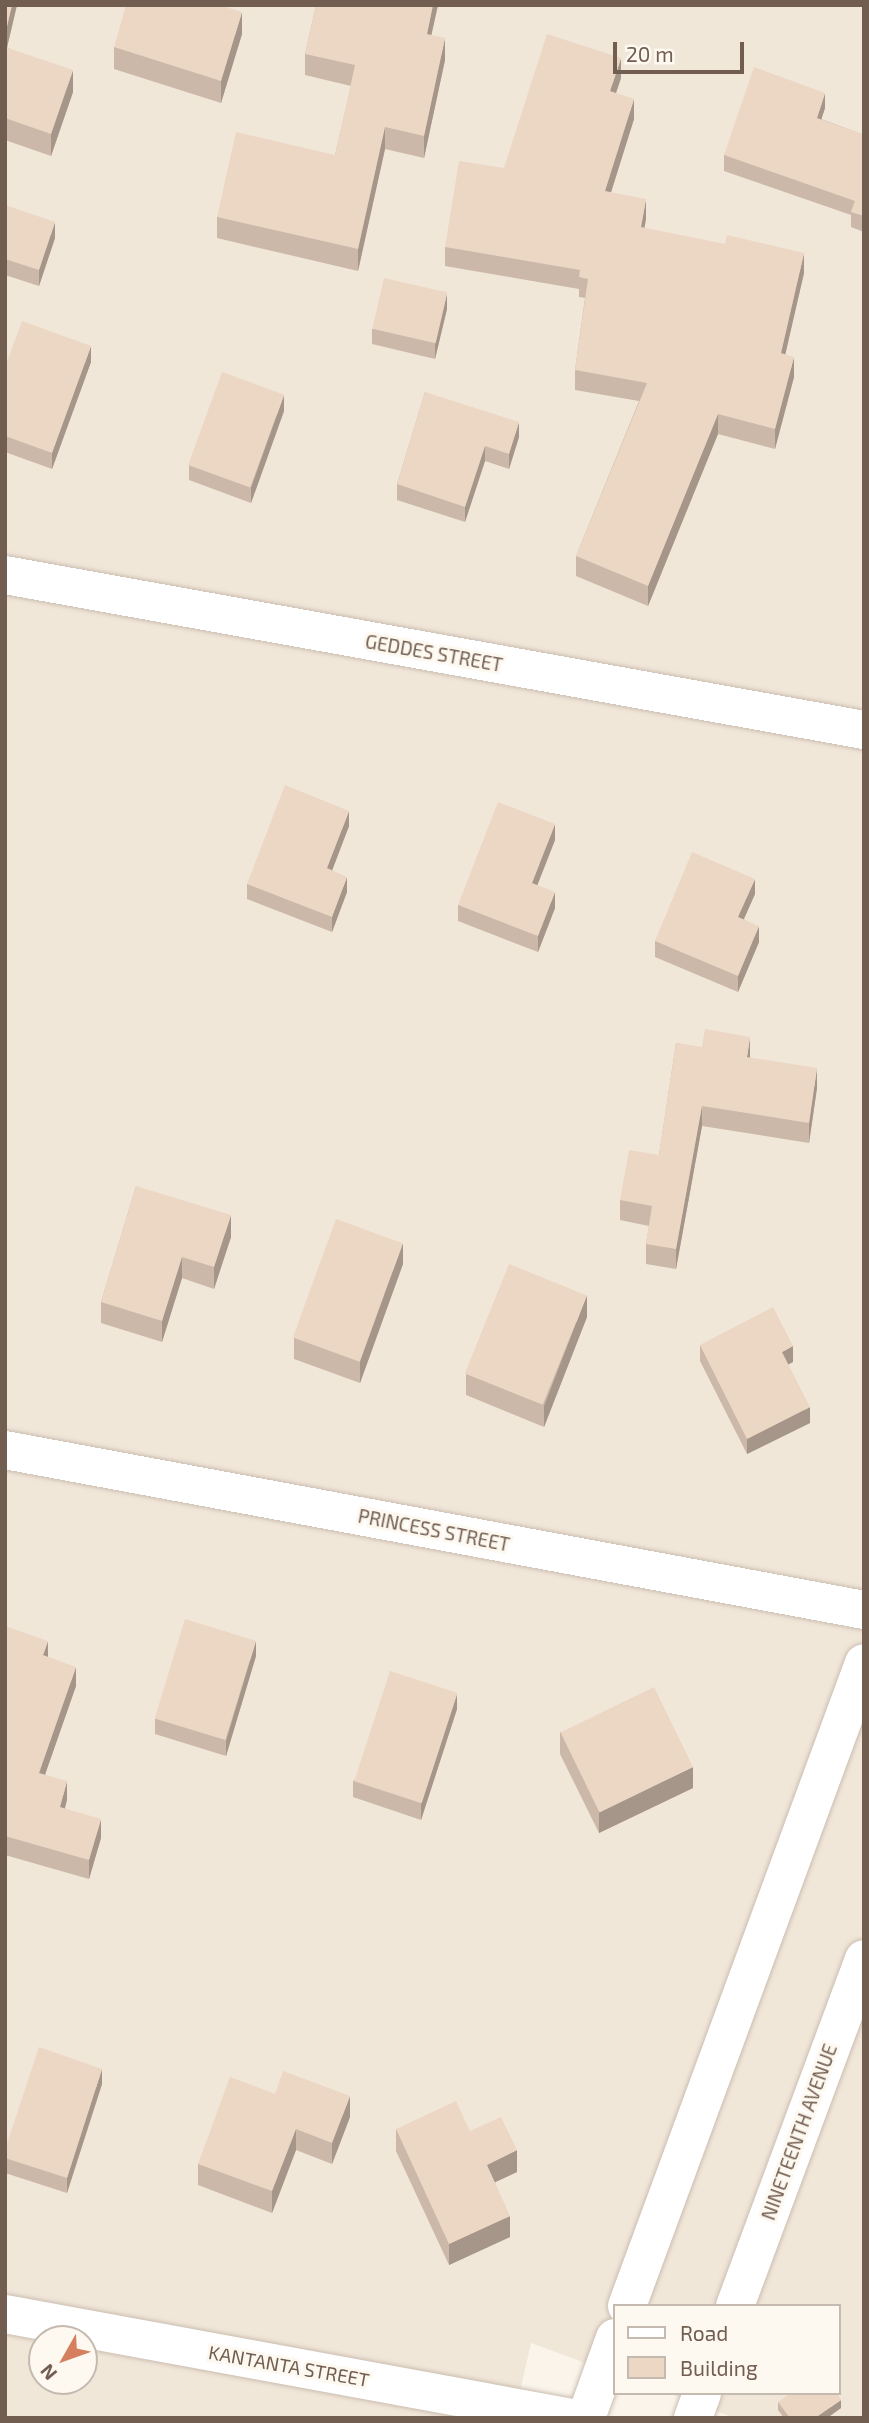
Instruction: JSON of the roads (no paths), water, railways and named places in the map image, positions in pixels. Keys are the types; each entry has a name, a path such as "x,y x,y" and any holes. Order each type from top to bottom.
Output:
{"street":[{"name":"GEDDES STREET","path":"5,575 864,730"},
{"name":"PRINCESS STREET","path":"5,1450 864,1610"},
{"path":"628,2304 864,1663"},
{"name":"NINETEENTH AVENUE","path":"736,2304 864,1959"},
{"name":"KANTANTA STREET","path":"5,2314 572,2418"},
{"path":"586,2418 614,2341"},
{"path":"693,2418 701,2395"}]}
